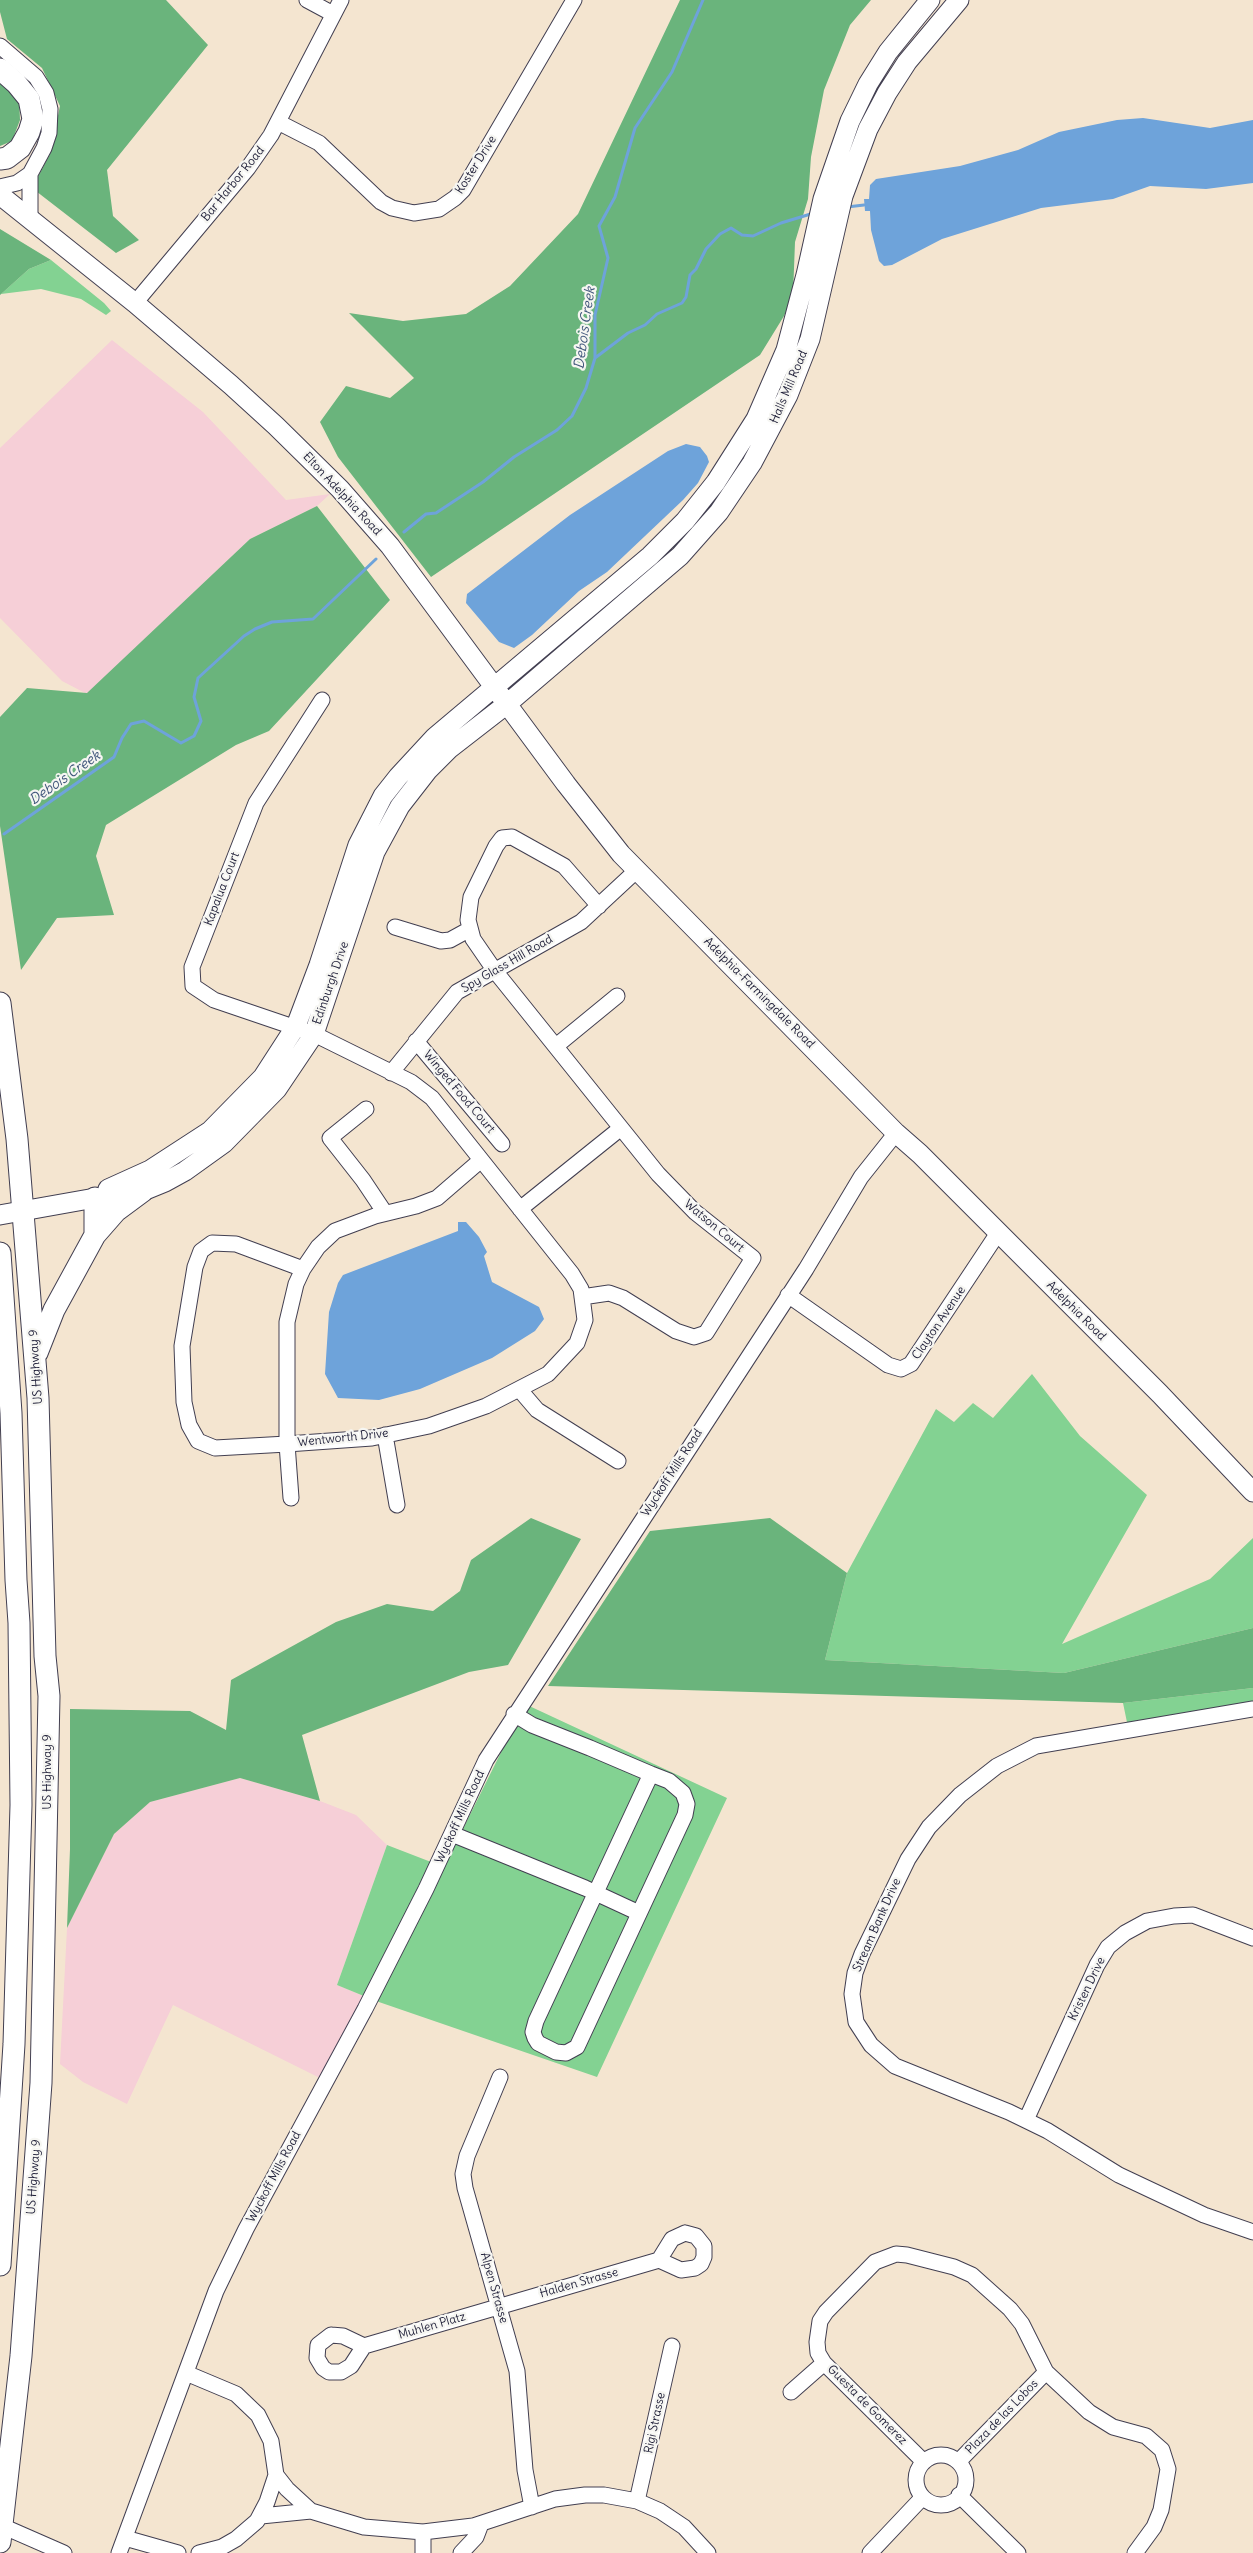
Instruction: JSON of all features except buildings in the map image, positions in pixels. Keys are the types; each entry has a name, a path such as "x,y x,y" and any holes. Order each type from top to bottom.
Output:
{"highway":[{"path":"0,69 16,83 29,99 33,118 29,132 20,148 8,158 0,159"},
{"name":"US Highway 9","path":"0,1003 24,1210 35,1359 41,1455 46,1656 49,1696 44,1986 37,2139 21,2356 1,2531"},
{"path":"35,1359 54,1310 95,1235 116,1211 143,1191"},
{"path":"95,1198 95,1235"},
{"path":"0,1253 4,1373 19,1622 21,1805 14,2044 0,2265"}],"main road":[{"name":"Halls Mill Road","path":"495,688 650,556 686,521 720,476 756,419 777,372 795,320 823,199 843,138 868,84 893,44 930,0"},
{"name":"Halls Mill Road","path":"508,704 664,571 700,534 736,488 772,428 803,358 814,324 837,219 861,146 890,88 923,41 959,0"},
{"name":"Elton Adelphia Road","path":"0,194 135,303 276,426 340,489 390,546 621,854"},
{"name":"Edinburgh Drive","path":"95,1198 109,1188 165,1162 210,1131 263,1077 296,1026 319,966 358,846 383,796 416,757 442,731 495,688"},
{"name":"Edinburgh Drive","path":"0,1215 95,1198 109,1201 143,1191 185,1171 224,1144 277,1089 314,1034 375,852 400,806 438,759 508,704"},
{"name":"Adelphia-Farmingdale Road","path":"621,854 896,1133"},
{"name":"Adelphia Road","path":"896,1133 920,1154 1153,1387 1253,1492"}],"street":[{"path":"307,0 333,14"},
{"name":"Bar Harbor Road","path":"135,303 248,168 278,122 341,0"},
{"name":"Koster Drive","path":"278,122 319,143 381,202 392,208 414,213 439,209 456,198 463,190 574,0"},
{"path":"0,46 36,77 48,100 50,119 49,133 44,148 30,174 17,183 0,187"},
{"path":"30,174 30,218"},
{"name":"Kapalua Court","path":"296,1026 214,1000 193,986 192,967 256,803 322,700"},
{"path":"395,927 441,941 450,940 470,929 468,920 471,896 496,846 502,838 512,837 564,866 599,906"},
{"name":"Spy Glass Hill Road","path":"391,1073 457,992 581,922 637,870"},
{"name":"Watson Court","path":"470,929 473,939 495,971 658,1174 695,1212 753,1258 706,1333 694,1337 676,1332 623,1298 609,1293 582,1297"},
{"path":"556,1046 617,996"},
{"name":"Wentworth Drive","path":"296,1026 411,1082 432,1098 572,1274 581,1290 585,1320 577,1344 548,1374 486,1406 429,1426 385,1435 287,1444 287,1322 296,1284 303,1269 318,1247 335,1230 437,1198 480,1160"},
{"name":"Winged Food Court","path":"416,1041 502,1144"},
{"path":"366,1109 330,1138 363,1180 385,1213"},
{"path":"520,1209 622,1128"},
{"name":"Wyckoff Mills Road","path":"119,2553 216,2291 240,2242 365,2009 452,1834 486,1760 514,1714 788,1295 861,1177 896,1133"},
{"name":"Clayton Avenue","path":"788,1295 888,1366 901,1370 911,1364 998,1233"},
{"path":"291,1498 287,1444 215,1448 198,1441 189,1426 184,1402 182,1346 195,1267 201,1251 212,1243 236,1244 303,1269"},
{"path":"519,1389 537,1410 618,1462"},
{"path":"385,1435 396,1505"},
{"name":"Stream Bank Drive","path":"1253,1709 1036,1746 997,1766 960,1795 929,1827 908,1859 855,1973 852,1994 856,2022 871,2045 895,2066 1026,2120 1119,2175 1204,2215 1253,2232"},
{"path":"514,1714 532,1725 669,1781 683,1792 687,1804 687,1810 578,2047 566,2053 547,2048 535,2038 534,2027 651,1774"},
{"path":"452,1834 639,1913"},
{"name":"Kristen Drive","path":"1026,2120 1097,1965 1108,1947 1125,1933 1147,1922 1174,1916 1193,1915 1253,1938"},
{"name":"Alpen Strasse","path":"500,2077 467,2156 463,2174 465,2188 517,2371 525,2470 532,2507"},
{"name":"Guesta de Gomerez","path":"924,2462 824,2363 818,2353 816,2342 820,2321 826,2312 875,2262 896,2254 907,2255 954,2267 986,2286 1010,2309 1022,2324 1046,2372"},
{"name":"Halden Strasse","path":"499,2306 659,2260"},
{"name":"Muhlen Platz","path":"364,2346 499,2306"},
{"name":"Rigi Strasse","path":"637,2501 672,2346"},
{"path":"791,2392 824,2363"},
{"path":"1046,2372 1095,2416 1113,2427 1146,2436 1162,2450 1168,2469 1161,2510 1154,2527 1135,2553"},
{"name":"Plaza de las Lobos","path":"958,2462 1046,2372"},
{"path":"186,2373 236,2394 258,2415 271,2441 276,2475 261,2516 236,2539 215,2549 199,2553"},
{"path":"939,2454 947,2455 958,2462 966,2478 959,2495 951,2503 944,2505 934,2504 922,2498 917,2488 916,2478 924,2462 939,2454"},
{"path":"276,2475 287,2489 311,2511"},
{"path":"261,2516 311,2511 364,2527 423,2532 481,2524 555,2499 585,2494 604,2495 637,2501 672,2518 696,2538 708,2553"},
{"path":"959,2495 1018,2553"},
{"path":"870,2553 922,2498"},
{"path":"461,2553 476,2536 481,2524"},
{"path":"1,2531 64,2553"},
{"path":"423,2532 423,2553"},
{"path":"125,2538 178,2553"}],"shaded area":[{"path":"112,340 203,412 286,500 330,494 317,506 250,539 87,694 62,681 0,618 0,448"},
{"path":"240,1778 320,1801 356,1815 387,1845 337,1985 376,2001 332,2084 173,2005 127,2104 83,2082 60,2064 67,1928 114,1834 150,1802"}],"green space":[{"path":"0,0 166,0 208,45 107,170 113,216 139,240 116,253 32,188 50,154 60,106 42,68 7,39 0,12"},
{"path":"680,0 871,0 850,25 824,90 811,157 808,199 795,242 793,295 784,316 760,355 431,577 338,457 320,422 346,386 390,398 414,378 349,313 403,321 466,314 510,286 578,214"},
{"path":"0,79 19,96 20,120 12,141 0,146"},
{"path":"0,229 51,260 29,269 0,295"},
{"path":"51,260 104,303 111,311 106,315 81,299 41,289 1,294 29,269"},
{"path":"317,506 390,600 269,731 236,745 106,825 96,856 114,915 57,918 21,970 0,826 0,717 27,688 87,693 250,539"},
{"path":"1032,1374 1080,1436 1147,1495 1062,1644 1210,1579 1253,1538 1253,1628 1064,1673 825,1660 847,1573 936,1409 954,1422 973,1403 993,1418"},
{"path":"531,1518 581,1539 508,1665 469,1672 302,1735 320,1801 240,1778 150,1802 114,1834 67,1928 70,1849 70,1709 190,1711 226,1730 231,1680 336,1622 387,1604 433,1611 460,1591 471,1560"},
{"path":"770,1518 847,1573 825,1660 1064,1673 1253,1628 1253,1688 1123,1703 548,1686 650,1531"},
{"path":"1253,1688 1253,1705 1129,1732 1123,1703"},
{"path":"525,1704 727,1798 597,2077 376,2001 337,1985 387,1845 444,1867"}],"water":[{"path":"1143,118 1210,128 1253,120 1253,183 1206,189 1150,186 1113,199 1041,208 942,239 892,265 884,266 879,261 871,230 870,211 865,211 864,199 869,199 870,185 876,179 960,166 1018,150 1059,132 1117,120"},
{"path":"686,444 700,447 709,462 698,483 683,500 607,572 579,591 532,635 514,648 499,642 466,603 467,594 570,515 668,451"},
{"path":"458,1222 466,1222 479,1237 487,1252 484,1256 492,1282 539,1307 544,1319 535,1331 492,1358 420,1389 379,1400 338,1398 325,1374 329,1312 338,1283 343,1275 458,1231"}],"waterway":[{"name":"Debois Creek","path":"404,532 426,514 436,513 483,482 514,457 557,430 572,416 586,388 595,358 595,315 608,258 599,226 615,197 635,128 672,72 703,0"},
{"path":"847,207 864,205"},
{"path":"595,358 628,333 645,325 657,314 682,303 686,297 690,275 696,269 706,249 720,234 731,228 742,235 753,236 781,223 814,213"},
{"name":"Debois Creek","path":"4,834 114,757 122,738 131,724 144,721 181,743 194,736 201,721 194,697 198,678 244,636 255,629 272,622 313,619 376,559"}]}
